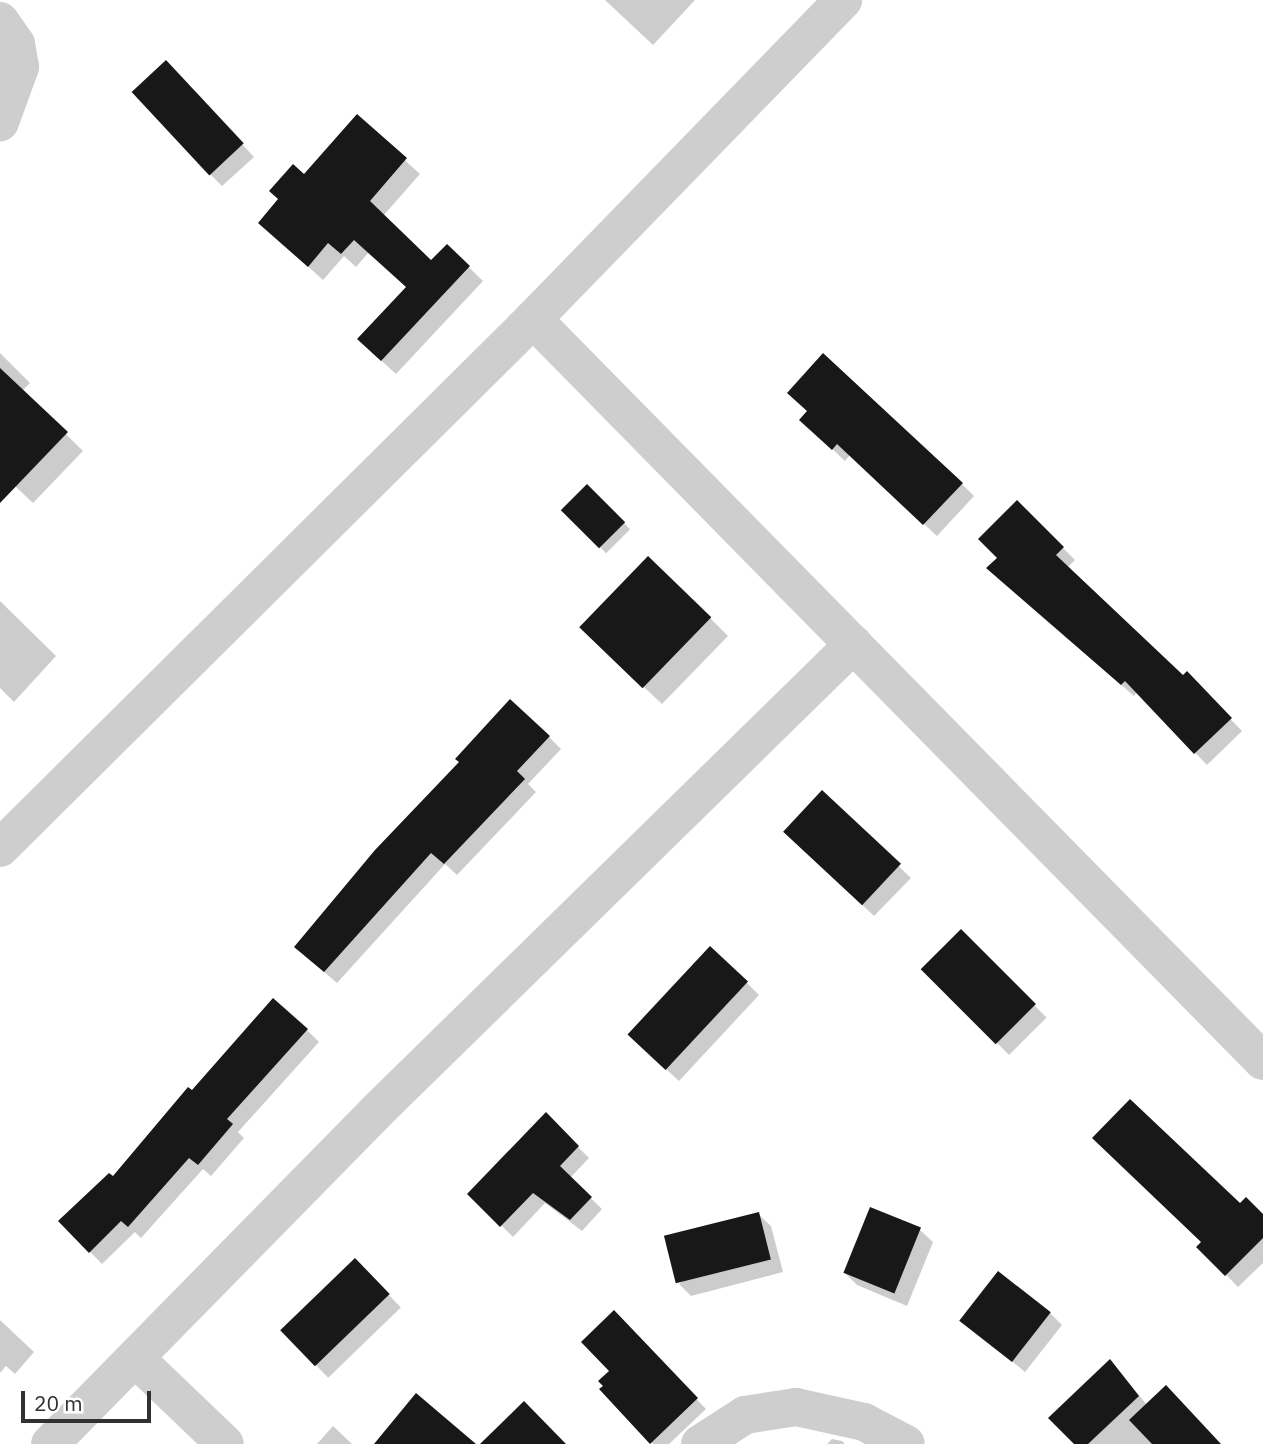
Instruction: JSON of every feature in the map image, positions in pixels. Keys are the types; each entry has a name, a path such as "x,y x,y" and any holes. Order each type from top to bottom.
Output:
{"street":[{"path":"0,848 533,319 843,0"},
{"path":"0,22 16,44 20,67 0,122"},
{"path":"533,319 1263,1061"},
{"path":"50,1444 375,1113 854,644"},
{"path":"135,1358 225,1444"},
{"path":"700,1444 746,1415 796,1407 863,1422 906,1444"}],"building":[{"path":"166,60 244,143 209,175 132,92"},
{"path":"357,114 407,158 370,201 431,260 447,244 470,266 381,361 357,339 406,287 354,240 341,254 328,243 308,267 258,223 278,199 269,191 293,164 304,174"},
{"path":"823,353 963,483 923,525 837,444 832,450 799,420 807,411 787,393"},
{"path":"0,368 68,432 0,503"},
{"path":"587,484 625,522 599,548 561,510"},
{"path":"1017,500 1064,547 1056,555 1183,675 1187,671 1232,718 1194,754 1125,681 1121,685 986,568 997,558 978,539"},
{"path":"648,556 711,617 643,688 579,627"},
{"path":"510,699 550,736 517,771 525,779 444,864 431,853 324,972 294,947 375,850 459,762 455,759"},
{"path":"822,790 901,864 862,905 783,832"},
{"path":"961,929 1036,1004 996,1044 921,969"},
{"path":"710,946 748,981 666,1070 627,1034"},
{"path":"273,998 308,1029 227,1119 233,1124 198,1165 189,1158 128,1227 121,1221 89,1253 58,1221 109,1173 113,1176 188,1087 192,1090"},
{"path":"1130,1099 1240,1203 1246,1197 1263,1214 1263,1238 1225,1276 1196,1247 1201,1242 1092,1138"},
{"path":"546,1112 579,1146 560,1166 592,1197 570,1220 533,1193 500,1227 467,1194"},
{"path":"870,1207 921,1228 894,1293 843,1273"},
{"path":"759,1212 771,1260 676,1283 664,1236"},
{"path":"355,1258 390,1294 315,1366 280,1330"},
{"path":"998,1271 1051,1312 1012,1362 959,1321"},
{"path":"614,1310 698,1398 650,1444 599,1389 603,1386 598,1381 609,1371 581,1342"},
{"path":"1110,1359 1139,1396 1088,1444 1074,1444 1048,1418"},
{"path":"1166,1385 1221,1444 1152,1444 1129,1420"},
{"path":"416,1393 476,1444 374,1444"},
{"path":"524,1401 566,1444 480,1444"}]}
